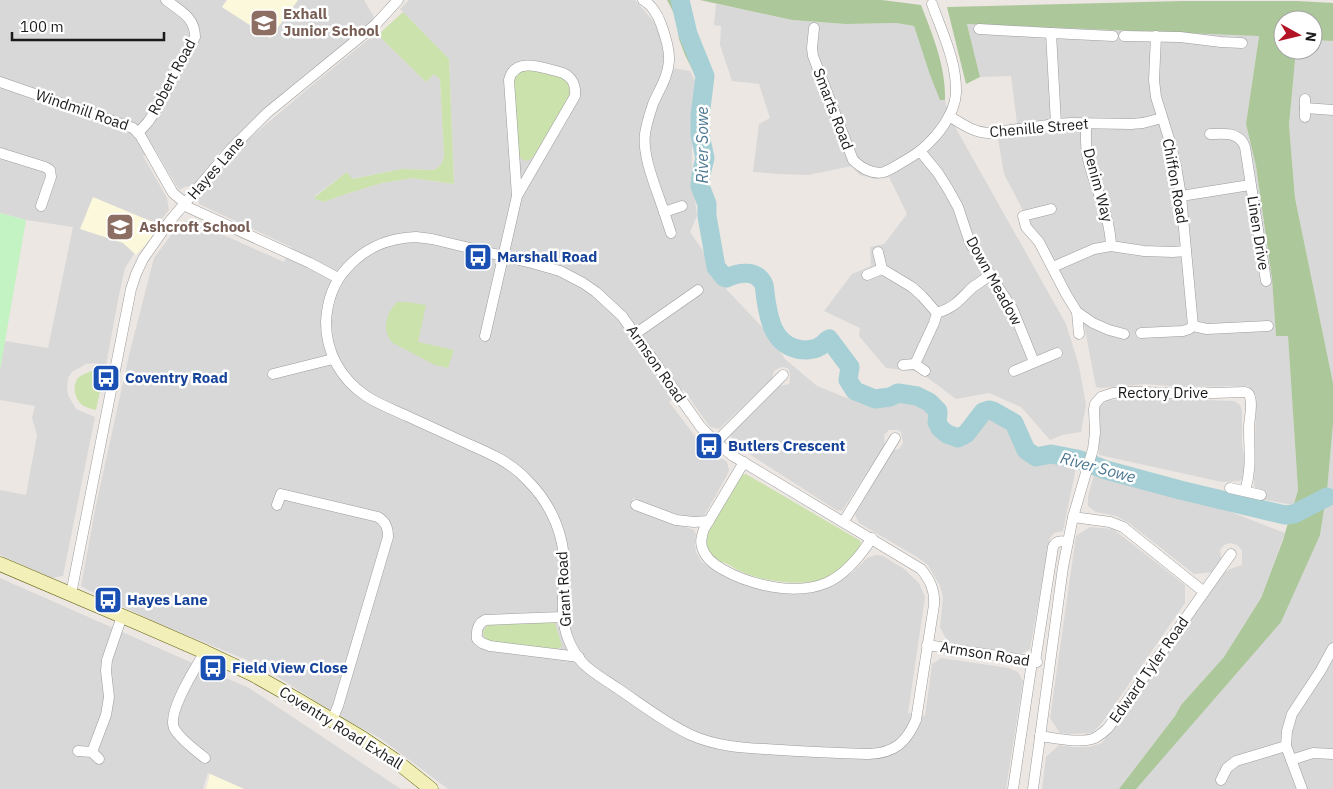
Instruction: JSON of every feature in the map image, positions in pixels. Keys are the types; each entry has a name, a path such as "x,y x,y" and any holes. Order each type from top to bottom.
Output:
{"main road":[{"name":"Coventry Road Exhall","path":"0,564 205,652 267,683 379,749 431,789"}],"street":[{"name":"Robert Road","path":"138,133 156,110 195,37 194,25 190,19 166,0"},
{"name":"Hayes Lane","path":"71,594 131,289 143,259 169,222 244,136 268,113 376,24 398,0"},
{"path":"643,0 648,2 659,19 666,38 669,59 667,72 652,106 645,134 645,144 649,166 671,233"},
{"name":"Smarts Road","path":"814,28 813,56 853,160 866,170 884,172 920,151 936,136 953,106 956,94 953,62 932,4"},
{"path":"980,28 1051,33 1180,37 1242,43"},
{"path":"1051,33 1056,124"},
{"name":"Chiffon Road","path":"1156,36 1154,80 1156,97 1170,142 1181,196 1193,326"},
{"path":"485,336 517,196 575,92 574,82 568,75 531,65 518,67 512,72 508,80 517,196"},
{"name":"Windmill Road","path":"0,82 133,128 138,133 171,189 184,204"},
{"path":"1305,108 1333,110"},
{"name":"Chenille Street","path":"949,116 970,129 988,133 1056,124 1143,123 1162,118"},
{"name":"Denim Way","path":"1086,124 1088,159 1110,226 1111,246"},
{"name":"Linen Drive","path":"1210,134 1232,134 1243,141 1266,281"},
{"name":"Down Meadow","path":"920,151 938,174 958,207 970,243 1013,310 1034,362"},
{"path":"0,153 50,170 51,177 41,206"},
{"name":"Linen Drive","path":"1181,196 1250,185"},
{"path":"184,204 338,278"},
{"path":"664,212 682,206"},
{"path":"1051,209 1022,216 1026,227 1039,242 1077,312 1093,323 1124,334"},
{"name":"Armson Road","path":"338,278 363,252 376,245 389,240 416,237 432,239 554,269 583,283 608,302 622,316 700,426 716,442 744,462 922,568 931,581 935,597 927,646 1050,664"},
{"path":"1053,268 1094,249 1111,246 1144,251 1186,251"},
{"path":"878,252 882,269 912,287 937,313"},
{"path":"867,275 882,269"},
{"path":"937,313 956,304 990,275"},
{"name":"Grant Road","path":"338,278 330,296 326,316 327,338 333,359 339,370 366,396 498,457 520,472 530,482 548,506 562,542 564,560 563,617 567,634 579,657 588,668 652,712 681,730 702,739 740,748 869,754 887,752 902,742 916,720 927,646"},
{"path":"635,334 698,290"},
{"path":"1077,312 1078,334"},
{"path":"915,364 937,313"},
{"path":"1141,333 1183,330 1193,326 1207,329 1268,326"},
{"path":"1014,371 1057,353"},
{"path":"273,374 333,359"},
{"path":"903,365 915,364 925,371"},
{"path":"716,442 783,374"},
{"name":"Rectory Drive","path":"1033,789 1062,568 1073,518 1093,449 1095,433 1094,409 1098,400 1105,395 1124,392 1182,394 1245,392 1249,394 1251,397 1249,428 1250,464 1246,491"},
{"path":"844,521 895,438"},
{"path":"744,462 702,536 702,549 709,560 716,565 739,577 774,587 807,587 828,582 857,559 872,538"},
{"path":"1230,488 1261,495"},
{"path":"277,505 281,494 378,517 387,527 388,537 338,706 332,720"},
{"path":"636,505 676,520 709,521"},
{"path":"1073,518 1110,522 1123,528 1204,592"},
{"path":"1013,789 1053,546 1058,541 1068,542"},
{"name":"Edward Tyler Road","path":"1040,736 1080,740 1094,738 1108,728 1231,554"},
{"path":"78,752 96,755 109,697 106,671 107,660 122,616"},
{"path":"563,617 485,620 479,624 477,639 490,646 579,657"},
{"path":"1302,789 1286,746 1287,731 1292,714 1333,648"},
{"path":"205,652 184,688 174,713 174,727 190,747 205,758"},
{"path":"1221,780 1228,768 1236,761 1286,746"},
{"path":"1291,760 1313,753 1333,754"}],"shaded area":[{"path":"0,0 227,0 222,7 270,38 298,0 364,0 374,17 372,24 308,72 267,107 218,154 194,189 187,186 179,190 155,149 143,156 167,198 169,210 138,248 125,268 106,365 86,364 72,372 68,378 68,395 76,409 95,417 63,576 52,578 0,555 0,490 26,495 37,435 32,418 35,406 0,400 0,370 5,341 48,348 73,227 26,220 0,213"},
{"name":"Exhall Junior School","path":"227,0 298,0 270,38 222,7"},
{"path":"409,0 635,0 654,22 664,46 665,67 690,71 698,87 692,130 692,173 697,216 690,232 727,290 766,331 785,359 817,386 872,408 879,401 909,397 930,413 935,432 965,443 975,432 984,417 1008,425 1020,455 1049,464 1057,462 1076,468 1063,531 1054,533 1050,538 1030,649 1021,654 951,643 945,637 940,627 943,597 940,586 928,565 859,523 855,515 856,509 893,450 899,449 903,443 901,432 889,430 884,435 885,445 842,511 836,510 732,443 731,434 780,386 789,384 790,374 788,368 781,367 774,371 772,379 719,429 710,427 683,389 669,402 701,444 727,462 729,470 704,516 692,519 674,515 633,498 630,506 694,530 696,534 696,552 702,562 727,577 751,587 780,593 805,594 833,584 853,572 867,558 876,555 883,556 904,569 919,583 925,597 908,713 925,716 932,664 941,658 1009,668 1018,672 1023,681 1006,789 448,789 380,738 342,718 259,665 155,622 81,586 96,505 129,355 154,258 177,227 185,221 192,221 284,262 291,247 199,204 199,197 244,143 375,34 426,82 434,74 440,79 444,157 441,165 434,170 402,169 351,179 347,172 315,196 315,199 324,202 382,183 413,178 454,184 449,59 400,9"},
{"path":"716,4 792,20 846,24 896,23 914,26 940,99 945,100 949,116 1066,324 1079,366 1086,405 1081,432 1062,435 1050,440 1021,407 989,393 956,399 920,372 886,368 859,336 860,328 824,311 852,274 871,266 870,247 884,244 907,214 889,177 876,179 860,175 852,166 808,175 753,172 759,124 770,118 759,84 732,81 720,45 721,26 714,25"},
{"path":"967,24 1259,35 1246,124 1256,166 1272,279 1276,336 1288,336 1298,490 1293,505 1261,499 1263,491 1254,487 1256,395 1248,386 1180,387 1146,384 1096,387 1081,309 1028,220 1004,174 996,127 1017,123 1011,76 980,77"},
{"path":"1323,40 1333,41 1333,383 1295,198 1289,125 1295,60 1323,60"},
{"name":"Ashcroft School","path":"93,197 160,225 136,255 123,243 80,229"},
{"path":"1154,398 1234,401 1240,405 1245,461 1243,477 1240,481 1222,482 1099,455 1099,407 1108,400"},
{"path":"1333,424 1333,789 1136,789 1320,535 1327,491"},
{"path":"1095,471 1226,510 1285,533 1261,598 1224,657 1181,705 1175,716 1119,789 1042,789 1046,757 1059,745 1089,747 1102,743 1224,573 1242,565 1242,550 1237,545 1230,543 1224,545 1220,550 1222,561 1214,572 1194,574 1129,523 1116,516 1096,512 1088,506 1088,496"},
{"path":"1090,527 1113,529 1185,585 1185,603 1102,723 1092,733 1060,733 1050,718 1076,536"},
{"path":"0,578 249,688 401,789 244,789 208,773 203,789 0,789"},
{"path":"210,774 244,789 206,789"}],"green space":[{"path":"667,0 688,0 687,18 691,34 707,66 700,75 693,71 685,55 679,39 676,17"},
{"path":"700,0 882,0 921,5 941,64 945,100 940,100 914,26 896,23 846,24 792,20"},
{"path":"1183,1 1297,1 1333,3 1333,41 1323,40 1323,10 1273,10 1273,60 1295,60 1289,125 1295,198 1333,383 1333,424 1327,491 1320,535 1281,622 1136,789 1119,789 1175,716 1181,705 1224,657 1261,598 1283,540 1298,490 1288,336 1276,336 1272,279 1256,166 1246,124 1259,36 967,24 980,77 966,84 947,7"},
{"path":"403,12 449,59 454,184 413,178 382,183 324,202 315,199 315,197 347,172 352,179 402,169 434,170 441,165 444,157 440,79 434,74 426,82 378,35"},
{"path":"528,69 557,75 568,83 570,89 569,97 533,157 527,161 518,154 514,81 518,73"},
{"path":"0,213 26,220 0,370"},
{"path":"397,302 426,305 418,342 454,350 448,368 435,365 393,343 389,338 386,322 390,311"},
{"path":"94,370 104,372 96,410 81,404 75,393 75,384 79,377"},
{"path":"746,474 859,540 861,542 857,553 829,577 810,582 790,582 759,578 719,562 708,549 706,542 707,532 740,476"},
{"path":"555,623 562,646 558,649 494,642 486,640 483,634 484,629 490,624"}],"waterway":[{"name":"River Sowe","path":"680,0 688,34 705,76 700,116 700,135 705,158 700,186 707,204 707,216 716,267 726,278 736,274 747,273 757,276 761,280 764,285 773,328 787,345 797,349 809,350 817,348 829,339 850,367 848,380 855,391 875,399 890,397 898,393 917,396 929,402 938,411 937,422 940,428 947,434 958,438 966,434 983,412 989,410 1014,423 1026,450 1036,457 1051,454 1077,459 1106,470 1180,490 1285,515 1294,514 1327,497"}],"place":[{"name":"Exhall Junior School","path":"264,23"},
{"name":"Ashcroft School","path":"120,227"},
{"name":"Marshall Road","path":"478,257"},
{"name":"Coventry Road","path":"106,378"},
{"name":"Butlers Crescent","path":"709,446"},
{"name":"Hayes Lane","path":"108,600"},
{"name":"Field View Close","path":"213,668"}]}
